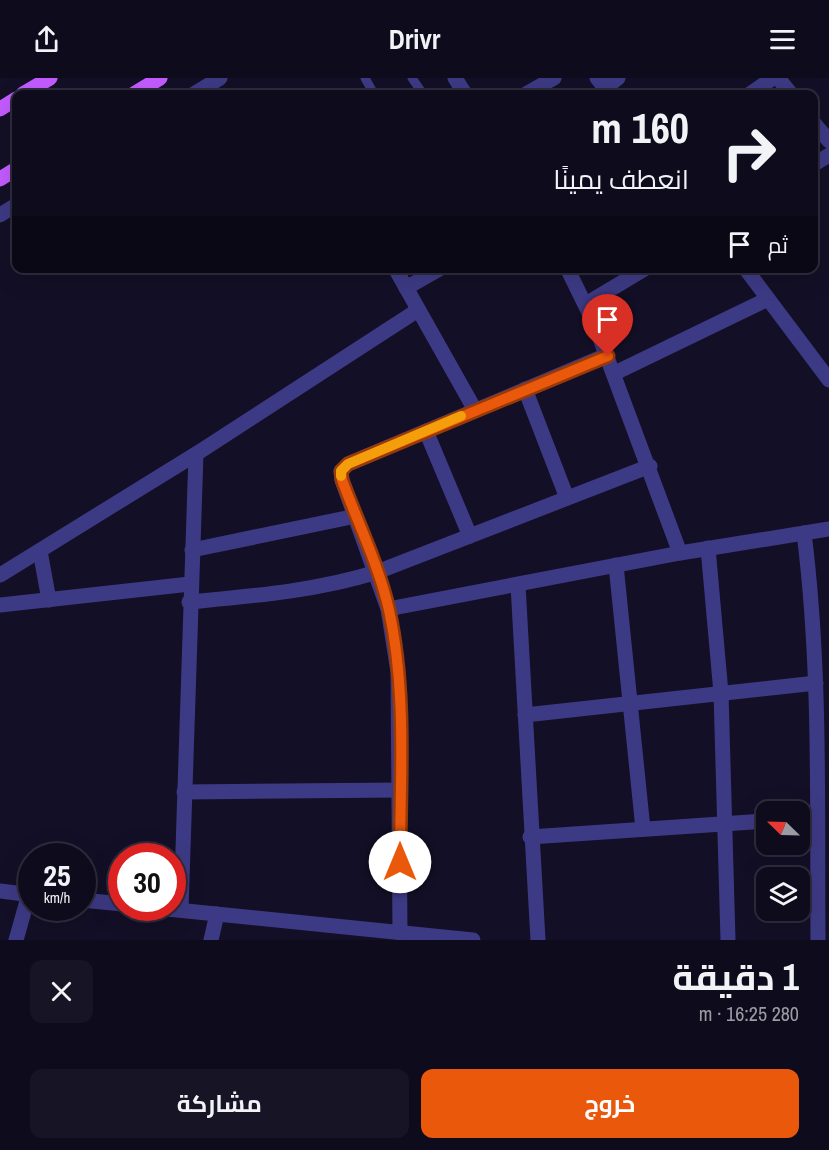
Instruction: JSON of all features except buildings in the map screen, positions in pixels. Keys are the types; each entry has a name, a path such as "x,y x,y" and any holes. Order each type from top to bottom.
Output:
{"main road":[{"path":"30,90 50,78"},
{"path":"139,90 152,80"}],"street":[{"path":"200,90 220,78"},
{"path":"533,90 554,78"},
{"path":"604,87 618,78"},
{"path":"756,90 776,78 787,90"},
{"path":"818,128 829,141"},
{"path":"398,273 475,410"},
{"path":"406,288 432,273"},
{"path":"570,273 586,304 615,373 680,553"},
{"path":"586,304 638,273"},
{"path":"749,273 829,380"},
{"path":"615,373 768,299"},
{"path":"0,575 196,454 418,310"},
{"path":"400,933 398,672 388,609 377,572 340,476 344,467 608,356"},
{"path":"525,389 567,498"},
{"path":"426,431 470,536"},
{"path":"183,843 189,602 196,454"},
{"path":"189,602 318,589 377,572 650,466"},
{"path":"192,550 356,516"},
{"path":"388,609 680,553 829,529"},
{"path":"804,533 812,601 816,682 818,940"},
{"path":"708,548 721,693 728,940"},
{"path":"40,551 49,600"},
{"path":"616,565 643,829"},
{"path":"0,605 190,585"},
{"path":"518,585 530,837 538,940"},
{"path":"525,715 816,682"},
{"path":"184,792 400,790"},
{"path":"810,819 817,819"},
{"path":"530,837 756,821"},
{"path":"0,891 18,893"},
{"path":"186,911 473,940"},
{"path":"211,940 217,914"},
{"path":"16,940 22,921"}],"slow traffic":[{"path":"341,476 341,471 348,464 461,416"}],"route":[{"path":"400,862 400,712 398,672 392,630 377,572 340,476 341,471 348,464 608,356"}]}
